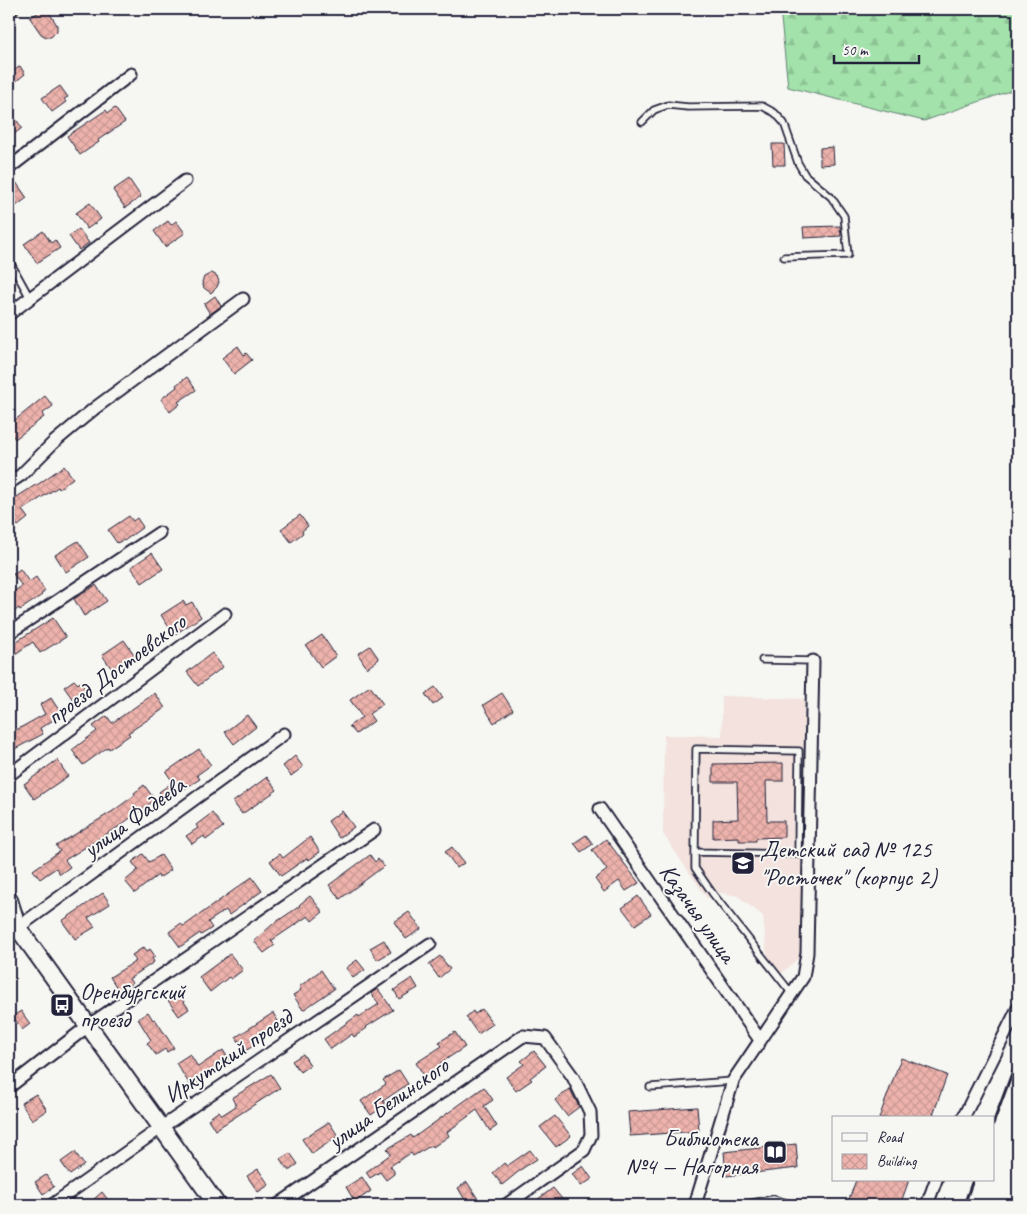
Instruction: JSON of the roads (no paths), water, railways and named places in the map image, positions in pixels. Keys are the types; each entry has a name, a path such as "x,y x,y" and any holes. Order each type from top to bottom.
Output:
{"street":[{"path":"9,168 131,74"},
{"path":"9,314 184,181"},
{"path":"9,483 95,408 243,299"},
{"path":"9,633 159,533"},
{"name":"проезд Достоевского","path":"9,775 225,614"},
{"path":"695,1205 733,1081 804,977 808,953 813,661"},
{"name":"улица Фадеева","path":"13,931 284,734"},
{"name":"Казачья улица","path":"600,809 760,1040"},
{"path":"9,1087 88,1026 374,830"},
{"path":"9,900 13,931 88,1026 217,1205"},
{"name":"Иркутский проезд","path":"52,1205 162,1127 430,944"},
{"path":"964,1116 1018,1008"},
{"name":"улица Белинского","path":"278,1205 522,1036 545,1038 572,1077 590,1112 591,1135 584,1150 506,1205"},
{"path":"927,1205 935,1182"}],"lane":[{"path":"642,122 654,110 668,105 688,107 762,106 775,113 784,123 798,163 806,175 830,197 844,216 848,255 784,257"},
{"path":"9,260 30,298"},
{"path":"762,660 813,661"},
{"path":"695,852 798,854 799,751 696,749 695,852 695,868 792,994"},
{"path":"650,1087 733,1081"},
{"path":"741,1205 773,1199 795,1205"}],"railway":[{"path":"994,1121 1018,1057"},
{"path":"964,1205 972,1182"}],"place":[{"name":"Детский сад № 125 \"Росточек\" (корпус 2)","path":"743,863"},
{"name":"Оренбургский проезд","path":"62,1005"},
{"name":"Библиотека №4 — Нагорная","path":"775,1152"}]}
